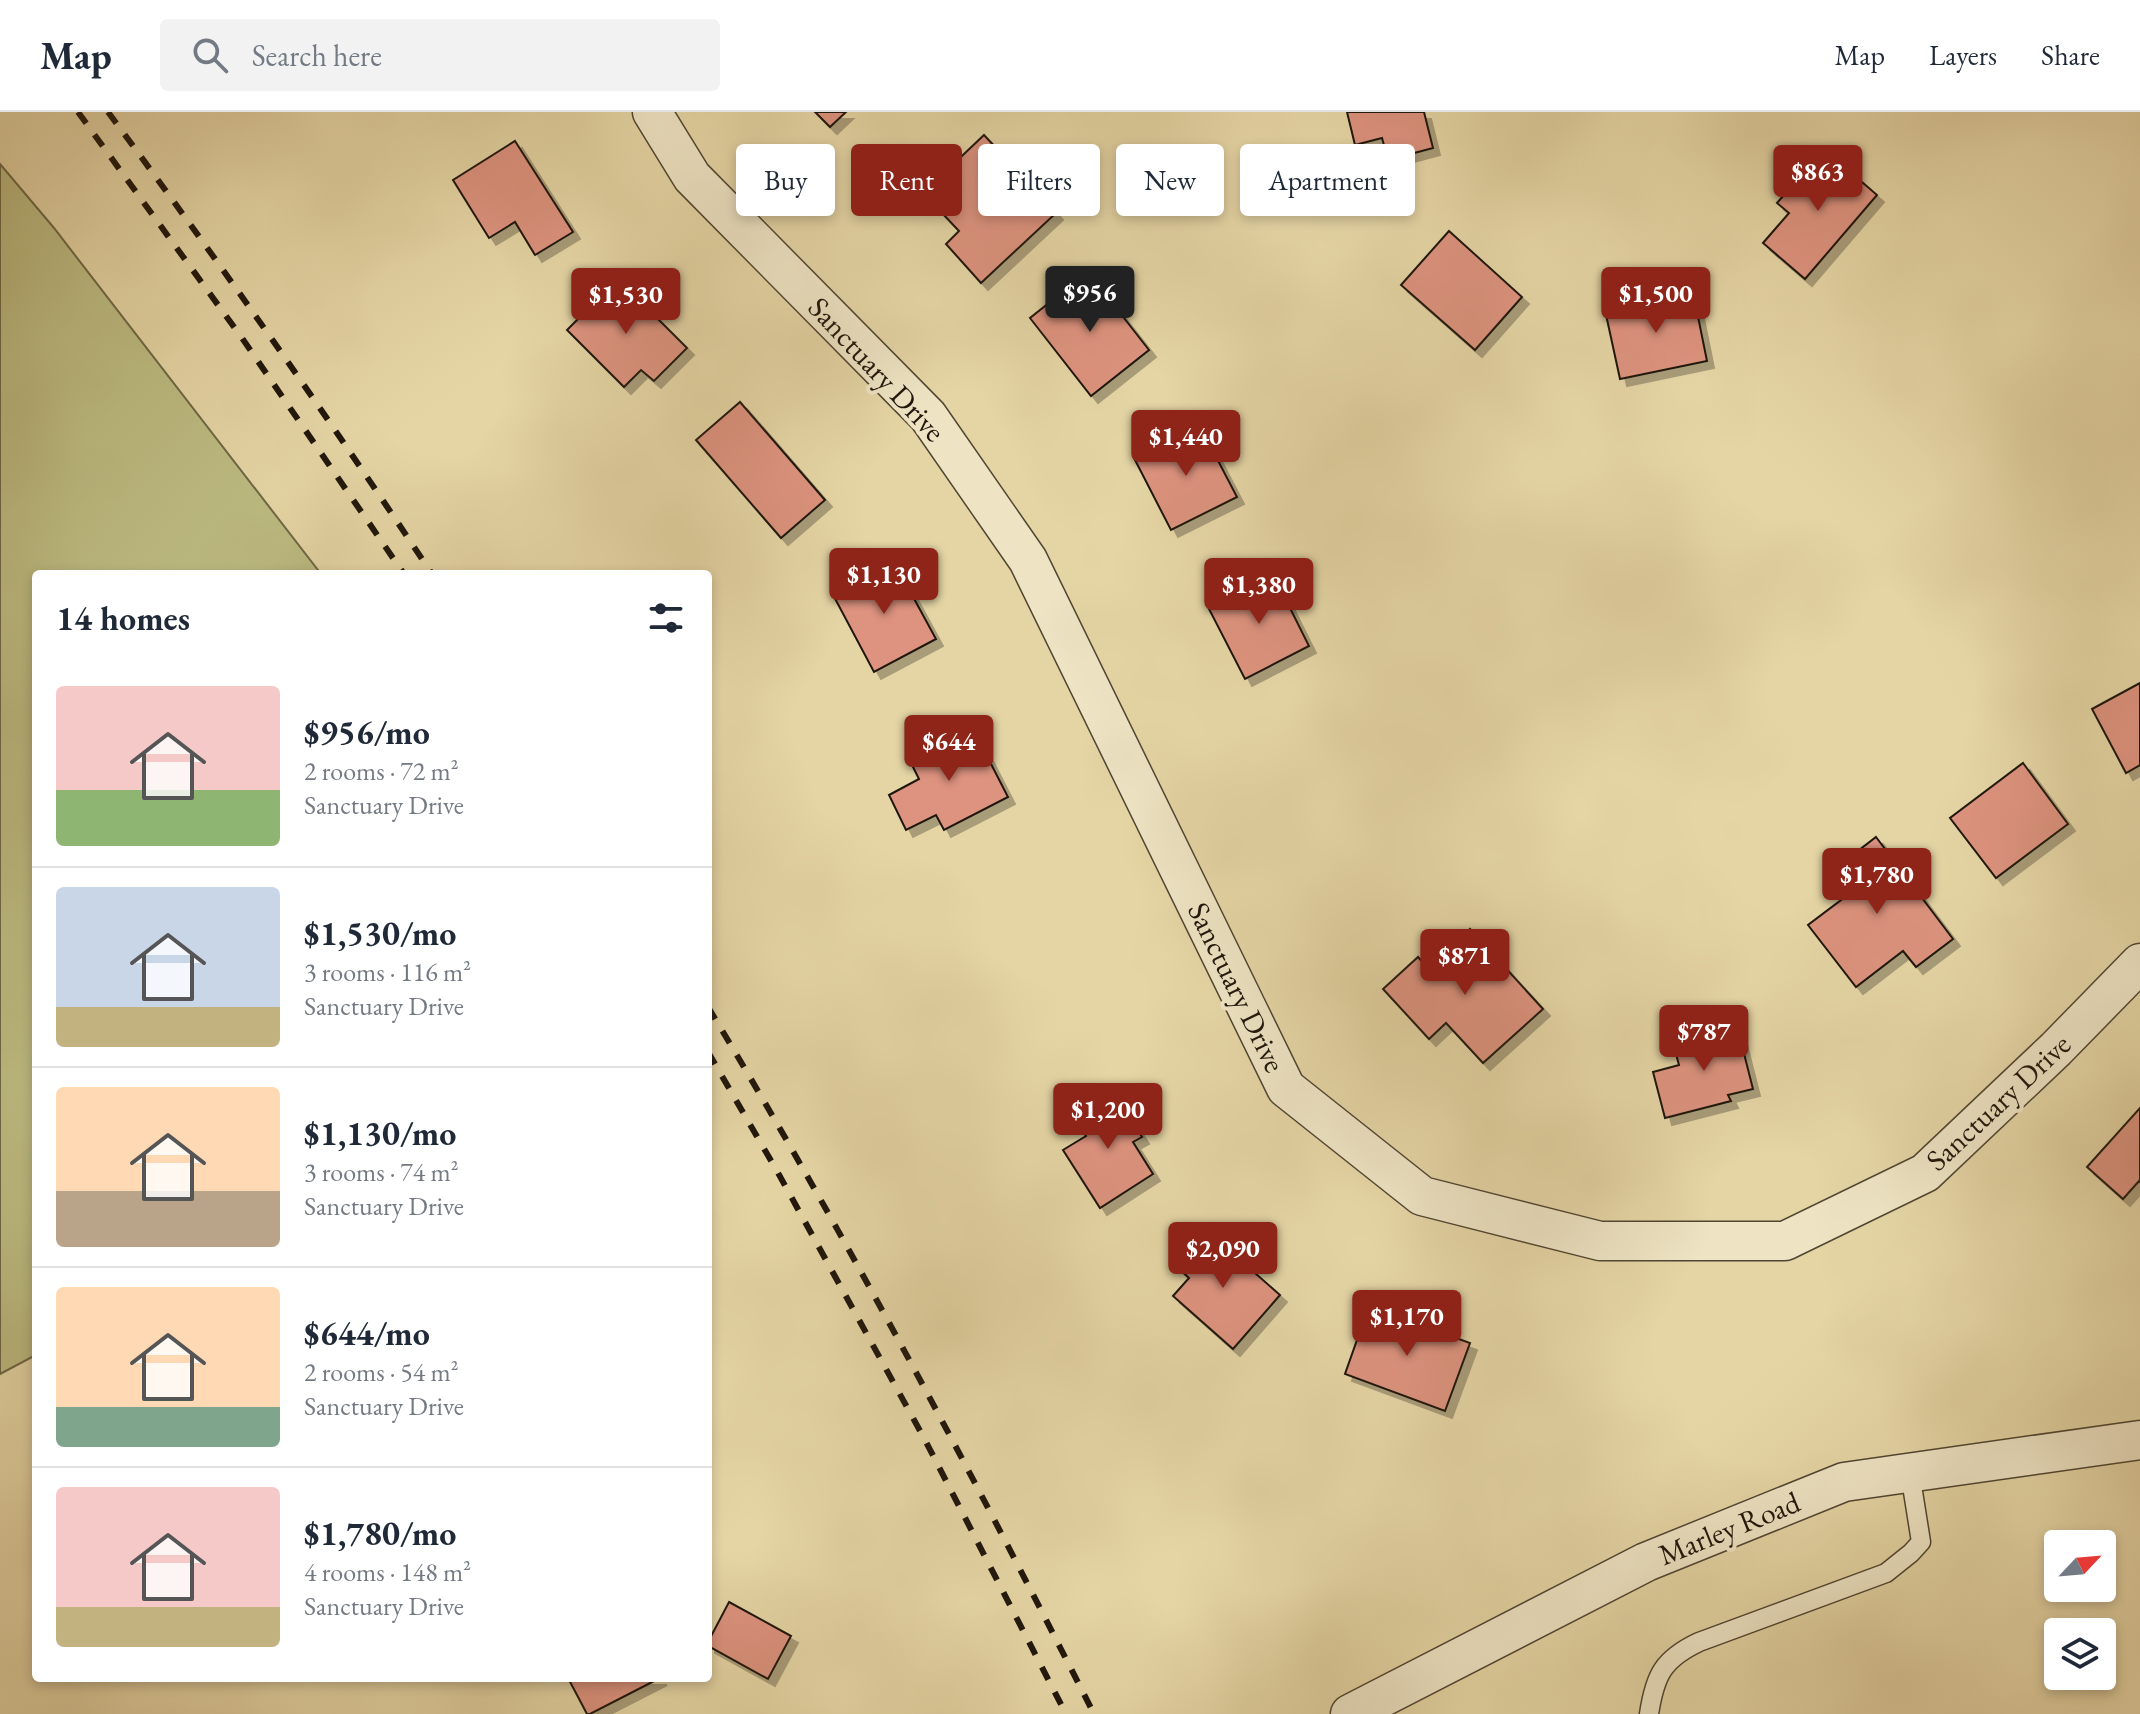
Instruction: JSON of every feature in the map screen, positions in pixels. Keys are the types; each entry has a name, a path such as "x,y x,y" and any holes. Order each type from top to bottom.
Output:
{"street":[{"name":"Sanctuary Drive","path":"652,112 692,177 928,416 1028,560 1286,1088 1422,1196 1600,1241 1785,1241 1925,1173 2056,1049 2140,963"},
{"name":"Marley Road","path":"1350,1714 1646,1562 1844,1482 2140,1440"}],"lane":[{"path":"1649,1714 1653,1691 1663,1669 1677,1652 1886,1573 1911,1553 1921,1542 1910,1473"}],"shaded area":[{"path":"0,164 54,228 318,570 32,570 32,1357 0,1374"}],"building":[{"path":"815,112 846,112 830,127"},
{"path":"1347,112 1424,112 1433,148 1415,153 1415,144 1384,144 1382,138 1355,144"},
{"path":"984,135 992,144 978,144 978,216 1053,216 981,283 946,244 959,231 945,216 962,216 962,156"},
{"path":"515,141 573,232 535,255 515,222 489,238 453,180"},
{"path":"1824,149 1877,195 1805,279 1763,243 1789,213 1777,203"},
{"path":"1449,231 1522,297 1475,350 1401,285"},
{"path":"1088,272 1149,350 1091,396 1030,318"},
{"path":"618,279 687,348 654,381 641,370 624,387 567,330"},
{"path":"1693,292 1707,361 1620,379 1605,310"},
{"path":"740,402 825,500 781,538 696,440"},
{"path":"1200,426 1237,497 1171,530 1135,460"},
{"path":"893,560 936,639 874,672 832,593"},
{"path":"1273,574 1309,646 1245,679 1208,607"},
{"path":"2140,683 2140,765 2126,773 2092,709"},
{"path":"971,725 1008,797 944,830 936,815 906,830 889,795 919,779 908,757"},
{"path":"2023,763 2068,824 1996,878 1950,818"},
{"path":"1876,837 1953,939 1916,967 1903,951 1856,987 1808,925 1845,897 1827,875"},
{"path":"1470,929 1543,1009 1483,1063 1446,1023 1429,1039 1383,989 1418,957 1428,968"},
{"path":"1737,1026 1753,1089 1728,1095 1731,1101 1665,1118 1653,1072 1679,1065 1673,1043"},
{"path":"1114,1092 1142,1137 1133,1142 1153,1174 1100,1208 1063,1150 1086,1136 1074,1118"},
{"path":"2140,1108 2140,1182 2123,1199 2087,1167"},
{"path":"1205,1229 1280,1295 1233,1349 1173,1296 1189,1278 1175,1265"},
{"path":"1369,1306 1470,1343 1445,1411 1345,1374"},
{"path":"729,1602 791,1636 768,1679 712,1648 712,1634"},
{"path":"570,1682 652,1682 590,1714 587,1714"}],"railway":[{"path":"78,112 242,338 401,570"},
{"path":"108,112 273,341 429,570"},
{"path":"712,1014 908,1357 1094,1714"},
{"path":"712,1059 924,1438 1066,1714"}]}
